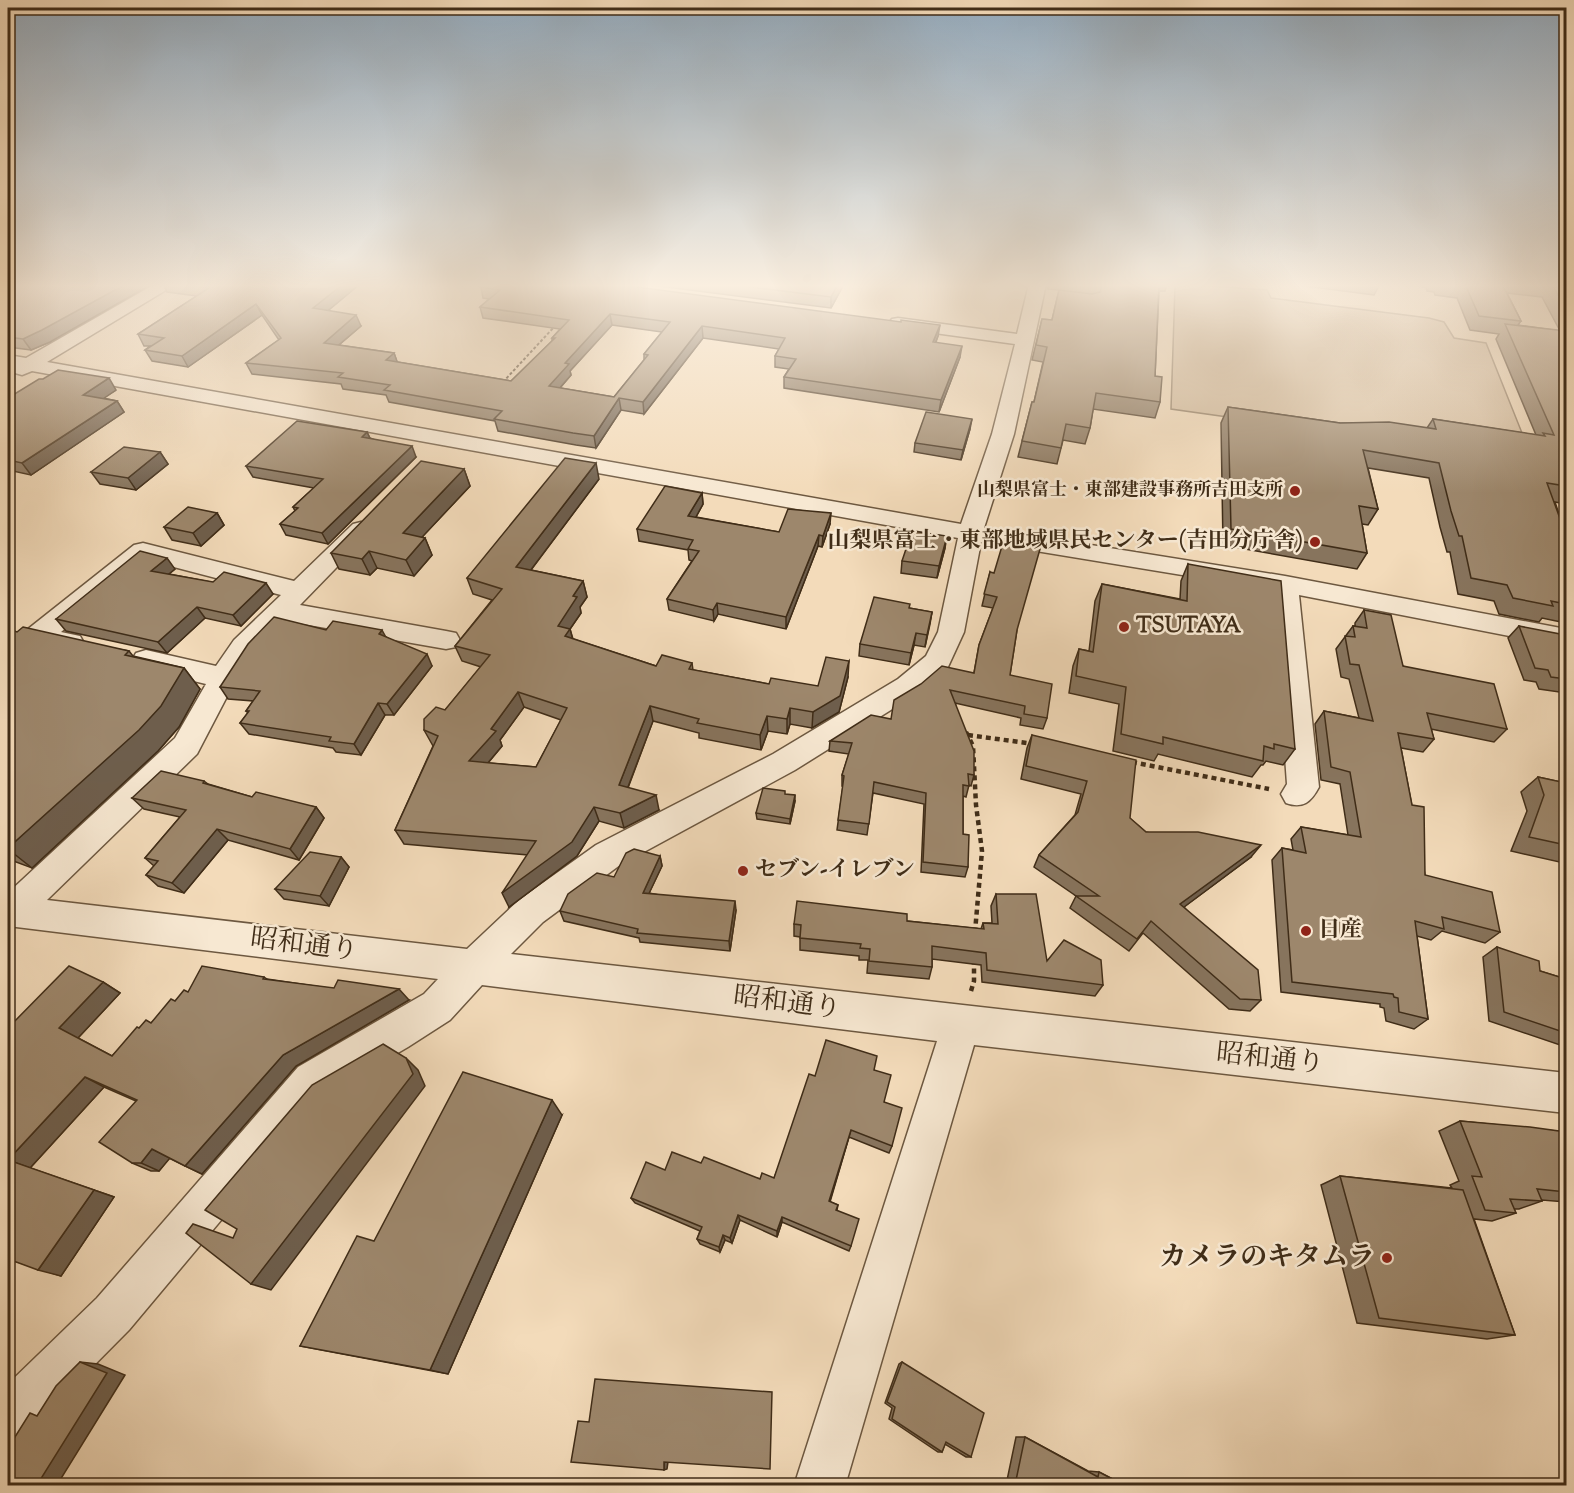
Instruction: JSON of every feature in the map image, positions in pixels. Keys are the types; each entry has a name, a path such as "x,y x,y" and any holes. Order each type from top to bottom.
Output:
{"street":[{"path":"8,377 18,363 36,354"},
{"path":"8,1418 113,1314 312,1081 396,1034 437,1007 531,911 608,855 784,762 908,686 937,662 951,632 971,533 1004,434 1020,354"},
{"path":"18,363 971,533 1285,584 1566,638"},
{"path":"427,463 450,439"},
{"path":"9,911 186,746 223,678 244,647 380,511"},
{"path":"223,678 38,636 143,551 300,591"},
{"path":"1285,584 1303,788 1297,794"},
{"path":"281,611 447,640"},
{"name":"昭和通り","path":"9,911 961,1025 1566,1093"},
{"path":"819,1485 961,1025"}],"path":[{"path":"498,387 530,354"},
{"path":"962,724 973,746 976,805 982,851 975,940"},
{"path":"968,735 1044,746"},
{"path":"1124,760 1297,794"},
{"path":"961,1025 974,981 974,951"}],"shaded area":[{"path":"1173,354 1490,354 1526,443 1341,433 1171,409"}],"building":[{"path":"259,354 393,354 386,360 511,381 539,354 574,354 565,363 569,364 549,386 614,397 648,355 644,354 681,354 643,402 619,398 594,436 494,419 502,411 384,390 390,385 338,377 343,373 246,363"},
{"path":"776,354 959,354 941,400 784,377 796,359 775,356"},
{"path":"1045,354 1156,354 1155,376 1162,377 1160,402 1096,393 1090,428 1066,424 1061,448 1022,441 1032,402 1034,402"},
{"path":"1518,354 1566,354 1566,486 1547,483 1566,535 1566,604 1551,601 1553,606 1513,598 1507,585 1471,578 1462,536 1459,536 1451,511 1439,463 1363,450 1378,509 1359,506 1367,553 1231,529 1228,407 1340,423 1389,422 1436,429 1433,419 1545,436 1543,433 1554,435"},
{"path":"58,370 109,378 83,395 117,401 22,463 8,460 8,398"},
{"path":"926,412 972,419 963,450 915,443"},
{"path":"297,421 367,432 362,437 412,446 322,533 280,524 298,508 293,507 323,479 246,466"},
{"path":"124,447 160,452 128,478 91,472"},
{"path":"565,458 596,463 516,567 583,581 573,596 577,597 558,626 570,629 565,636 656,666 662,655 692,663 689,669 769,684 771,678 818,686 826,657 849,661 840,696 813,712 790,708 787,719 767,716 760,735 697,723 699,719 650,706 619,785 656,795 620,813 594,807 572,842 502,893 536,841 395,830 438,736 424,730 424,719 436,707 445,710 490,655 455,646 502,589 467,578","holes":["518,692 567,708 536,767 469,761 496,731 491,729"]},
{"path":"421,461 464,469 403,533 425,538 406,560 369,551 362,559 331,553"},
{"path":"665,486 702,493 688,516 779,532 788,509 831,513 823,536 819,535 786,617 717,603 713,610 667,599 699,551 688,549 693,540 637,529"},
{"path":"188,507 217,513 193,533 164,527"},
{"path":"912,531 947,536 939,566 902,561"},
{"path":"1005,536 1042,542 1017,630 1010,675 1052,684 1047,718 1024,714 1025,706 950,690 974,751 974,775 968,774 969,786 963,785 963,834 969,835 968,867 923,862 926,793 874,782 869,824 838,820 844,776 842,775 852,743 830,741 871,715 891,719 894,700 921,684 942,666 974,673 979,645 997,597 984,594 990,572 994,573"},
{"path":"140,551 167,558 151,571 213,582 224,572 266,583 233,615 197,607 158,642 56,619"},
{"path":"1188,564 1281,581 1295,749 1274,744 1274,749 1264,746 1263,761 1163,737 1163,744 1121,734 1126,687 1076,676 1079,649 1093,652 1102,584 1187,601"},
{"path":"874,597 910,604 909,608 932,612 927,635 916,633 911,653 860,644"},
{"path":"1364,610 1391,615 1403,666 1494,684 1507,729 1427,713 1434,739 1398,733 1412,805 1424,807 1425,875 1492,892 1500,932 1442,917 1444,929 1415,921 1428,1019 1399,1012 1398,998 1393,994 1292,982 1282,848 1306,853 1301,827 1361,837 1350,772 1331,767 1324,711 1373,721 1359,665 1350,664 1345,636 1355,637 1353,626 1367,628"},
{"path":"274,617 326,630 333,621 382,630 379,634 427,654 387,704 378,703 354,744 329,741 331,737 240,723 260,691 220,687 248,644"},
{"path":"1519,626 1560,634 1566,648 1566,679 1551,677 1548,670 1535,668"},
{"path":"23,627 129,651 125,655 184,668 161,706 139,730 8,848 8,629 17,632"},
{"path":"1032,735 1136,760 1130,818 1146,832 1198,832 1261,845 1180,904 1258,970 1261,1000 1240,999 1151,921 1137,939 1076,896 1099,896 1039,855 1078,812 1087,781 1026,766"},
{"path":"161,771 204,781 203,783 252,797 256,792 316,807 290,849 217,829 172,883 146,875 158,861 145,858 186,810 132,798"},
{"path":"1538,777 1566,783 1566,845 1529,837 1544,795"},
{"path":"763,788 795,795 790,819 756,813"},
{"path":"634,849 660,856 643,893 735,901 729,941 637,933 638,929 560,911 568,894 597,873 614,877 626,853"},
{"path":"310,852 341,857 320,896 275,889"},
{"path":"996,894 1036,894 1047,961 1064,940 1101,960 1103,985 987,970 986,953 932,946 932,967 869,961 870,949 860,948 861,944 800,938 801,925 794,924 797,901 907,914 907,921 984,929 983,923 998,924"},
{"path":"1497,947 1539,961 1540,971 1566,979 1566,1033 1504,1012"},
{"path":"69,966 103,982 59,1028 112,1056 137,1027 139,1028 146,1020 151,1023 171,999 175,1001 184,990 188,992 202,966 264,977 263,979 334,988 338,980 399,989 283,1055 185,1166 152,1149 141,1163 132,1163 99,1142 137,1100 85,1077 8,1160 8,1028"},
{"path":"826,1040 877,1056 874,1070 891,1075 884,1102 902,1108 892,1146 851,1130 829,1201 838,1205 836,1210 859,1219 851,1246 782,1217 777,1231 738,1215 730,1238 723,1235 719,1247 697,1239 702,1227 631,1198 646,1162 665,1170 672,1152 701,1163 704,1157 760,1179 762,1173 774,1178 809,1074 815,1076"},
{"path":"383,1044 406,1058 413,1074 251,1284 186,1233 193,1224 233,1238 237,1229 205,1210 312,1085"},
{"path":"463,1072 552,1100 430,1370 300,1346 357,1236 374,1241"},
{"path":"1460,1121 1566,1132 1566,1192 1537,1189 1542,1201 1510,1199 1516,1213 1485,1210 1472,1176 1482,1177"},
{"path":"8,1160 94,1190 38,1270 8,1259"},
{"path":"1340,1176 1463,1190 1515,1335 1379,1318"},
{"path":"80,1362 107,1373 37,1485 8,1485 8,1448 30,1413 37,1416 56,1386"},
{"path":"902,1362 984,1413 971,1457 946,1442 942,1452 892,1419 895,1407 887,1402"},
{"path":"595,1379 772,1392 770,1469 664,1462 664,1470 571,1462 578,1421 589,1422"},
{"path":"1025,1437 1098,1477 1099,1472 1124,1485 1015,1485"}],"place":[{"name":"山梨県富士・東部建設事務所吉田支所","path":"1295,491"},
{"name":"山梨県富士・東部地域県民センター(吉田分庁舎)","path":"1315,542"},
{"name":"TSUTAYA","path":"1124,627"},
{"name":"セブン-イレブン","path":"743,871"},
{"name":"日産","path":"1306,931"},
{"name":"カメラのキタムラ","path":"1387,1258"}]}
